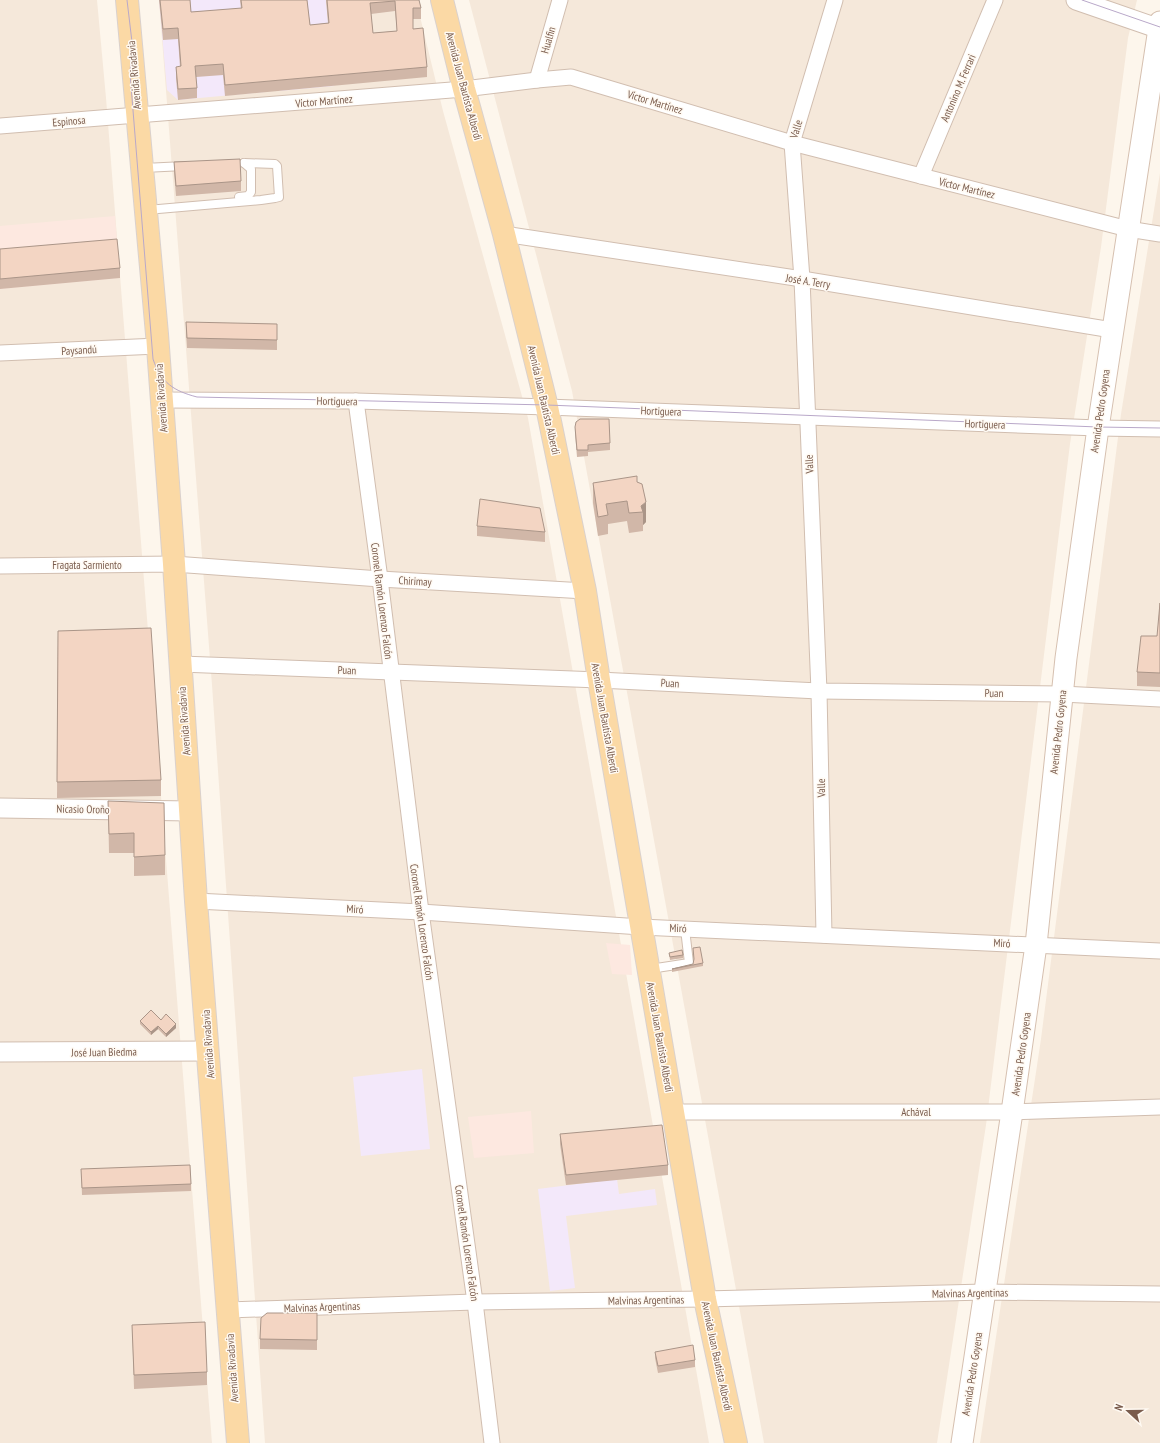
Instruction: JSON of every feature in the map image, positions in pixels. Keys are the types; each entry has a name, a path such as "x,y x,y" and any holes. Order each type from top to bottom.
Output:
{"main road":[{"name":"Avenida Rivadavia","path":"127,0 158,346 196,901 238,1443"},
{"name":"Avenida Juan Bautista Alberdi","path":"442,0 464,89 504,234 547,407 585,591 648,970 705,1299 736,1443"},
{"name":"Avenida Pedro Goyena","path":"962,1443 1036,945 1062,694 1098,428 1160,26"}],"street":[{"name":"Hualfin","path":"537,80 560,0"},
{"name":"Valle","path":"824,934 819,691 802,280 792,143 835,0"},
{"name":"Antonino M. Ferrari","path":"921,176 996,0"},
{"path":"1076,0 1160,26"},
{"name":"Víctor Martínez","path":"138,115 464,89 571,77 792,143 1128,229 1160,234"},
{"name":"Espinosa","path":"0,126 138,115"},
{"name":"José A. Terry","path":"504,234 1112,330"},
{"name":"Paysandú","path":"0,354 158,346"},
{"name":"Hortiguera","path":"162,400 356,401 1160,430"},
{"name":"Coronel Ramón Lorenzo Falcón","path":"356,401 380,579 421,912 475,1302 492,1443"},
{"name":"Fragata Sarmiento","path":"0,566 174,564"},
{"name":"Chirimay","path":"174,564 380,579 585,591"},
{"name":"Puan","path":"180,664 599,680 819,691 1062,694 1160,699"},
{"name":"Nicasio Oroño","path":"0,808 190,811"},
{"name":"Miró","path":"196,901 421,912 641,927 824,934 1160,951"},
{"name":"José Juan Biedma","path":"0,1052 208,1051"},
{"name":"Achával","path":"673,1112 1012,1112 1160,1107"},
{"name":"Malvinas Argentinas","path":"228,1310 475,1302 705,1299 985,1292 1160,1294"}],"lane":[{"path":"146,210 216,204 260,200 278,197 277,166 275,164 240,163 251,169 251,192 248,196 224,199 216,204"},
{"path":"142,168 189,166"},
{"path":"648,970 688,963 685,929"}],"shaded area":[{"path":"0,0 97,0 212,1443 0,1443"},
{"path":"159,0 416,0 443,111 528,418 709,1443 265,1443 212,685"},
{"path":"159,0 326,0 334,86 279,91 273,31 260,32 265,92 178,100 167,90"},
{"path":"469,0 1137,0 1128,38 1101,247 1070,444 986,1125 937,1443 764,1443 572,391"},
{"path":"1160,173 1160,1443 980,1443 1041,1039 1121,414"},
{"path":"115,216 120,278 0,289 0,226"},
{"path":"606,943 630,945 632,975 612,974"},
{"path":"422,1069 430,1149 361,1156 353,1077"},
{"path":"531,1111 534,1153 474,1158 468,1117"},
{"path":"617,1179 619,1194 655,1189 657,1205 566,1216 575,1288 550,1291 538,1189"}],"building":[{"path":"160,0 190,0 191,12 242,8 241,0 307,0 310,25 329,23 327,0 419,0 421,8 413,8 413,29 423,28 427,67 225,85 223,64 195,66 197,88 178,89 176,67 181,66 178,28 163,29","holes":["395,1 397,31 373,33 370,3"]},
{"path":"240,159 241,181 176,186 174,162"},
{"path":"117,239 120,268 0,279 0,249"},
{"path":"186,322 277,324 277,340 187,338"},
{"path":"580,419 609,419 610,443 588,445 588,450 577,450 575,427 576,422"},
{"path":"637,476 637,482 642,484 646,502 641,506 643,512 629,513 627,501 606,504 608,515 598,517 593,483"},
{"path":"480,499 540,508 545,532 477,526"},
{"path":"1160,603 1160,673 1137,672 1141,636 1157,636"},
{"path":"151,628 161,780 57,782 58,631"},
{"path":"108,801 164,803 165,855 134,857 134,833 109,834"},
{"path":"700,947 703,963 672,969 693,964 693,948"},
{"path":"682,950 683,955 670,957 669,953"},
{"path":"151,1010 161,1020 166,1014 176,1024 166,1034 158,1026 151,1032 140,1021"},
{"path":"662,1125 668,1165 566,1175 560,1134"},
{"path":"190,1165 191,1184 82,1188 81,1169"},
{"path":"267,1313 317,1313 317,1340 260,1339 261,1318"},
{"path":"205,1322 207,1372 134,1375 132,1325"},
{"path":"693,1345 695,1360 658,1366 655,1352"}],"tram line":[{"path":"127,0 132,42 130,73 153,359 164,380 175,389 189,395 197,397 547,405 1098,427 1160,428"},
{"path":"1082,0 1160,27"}]}
